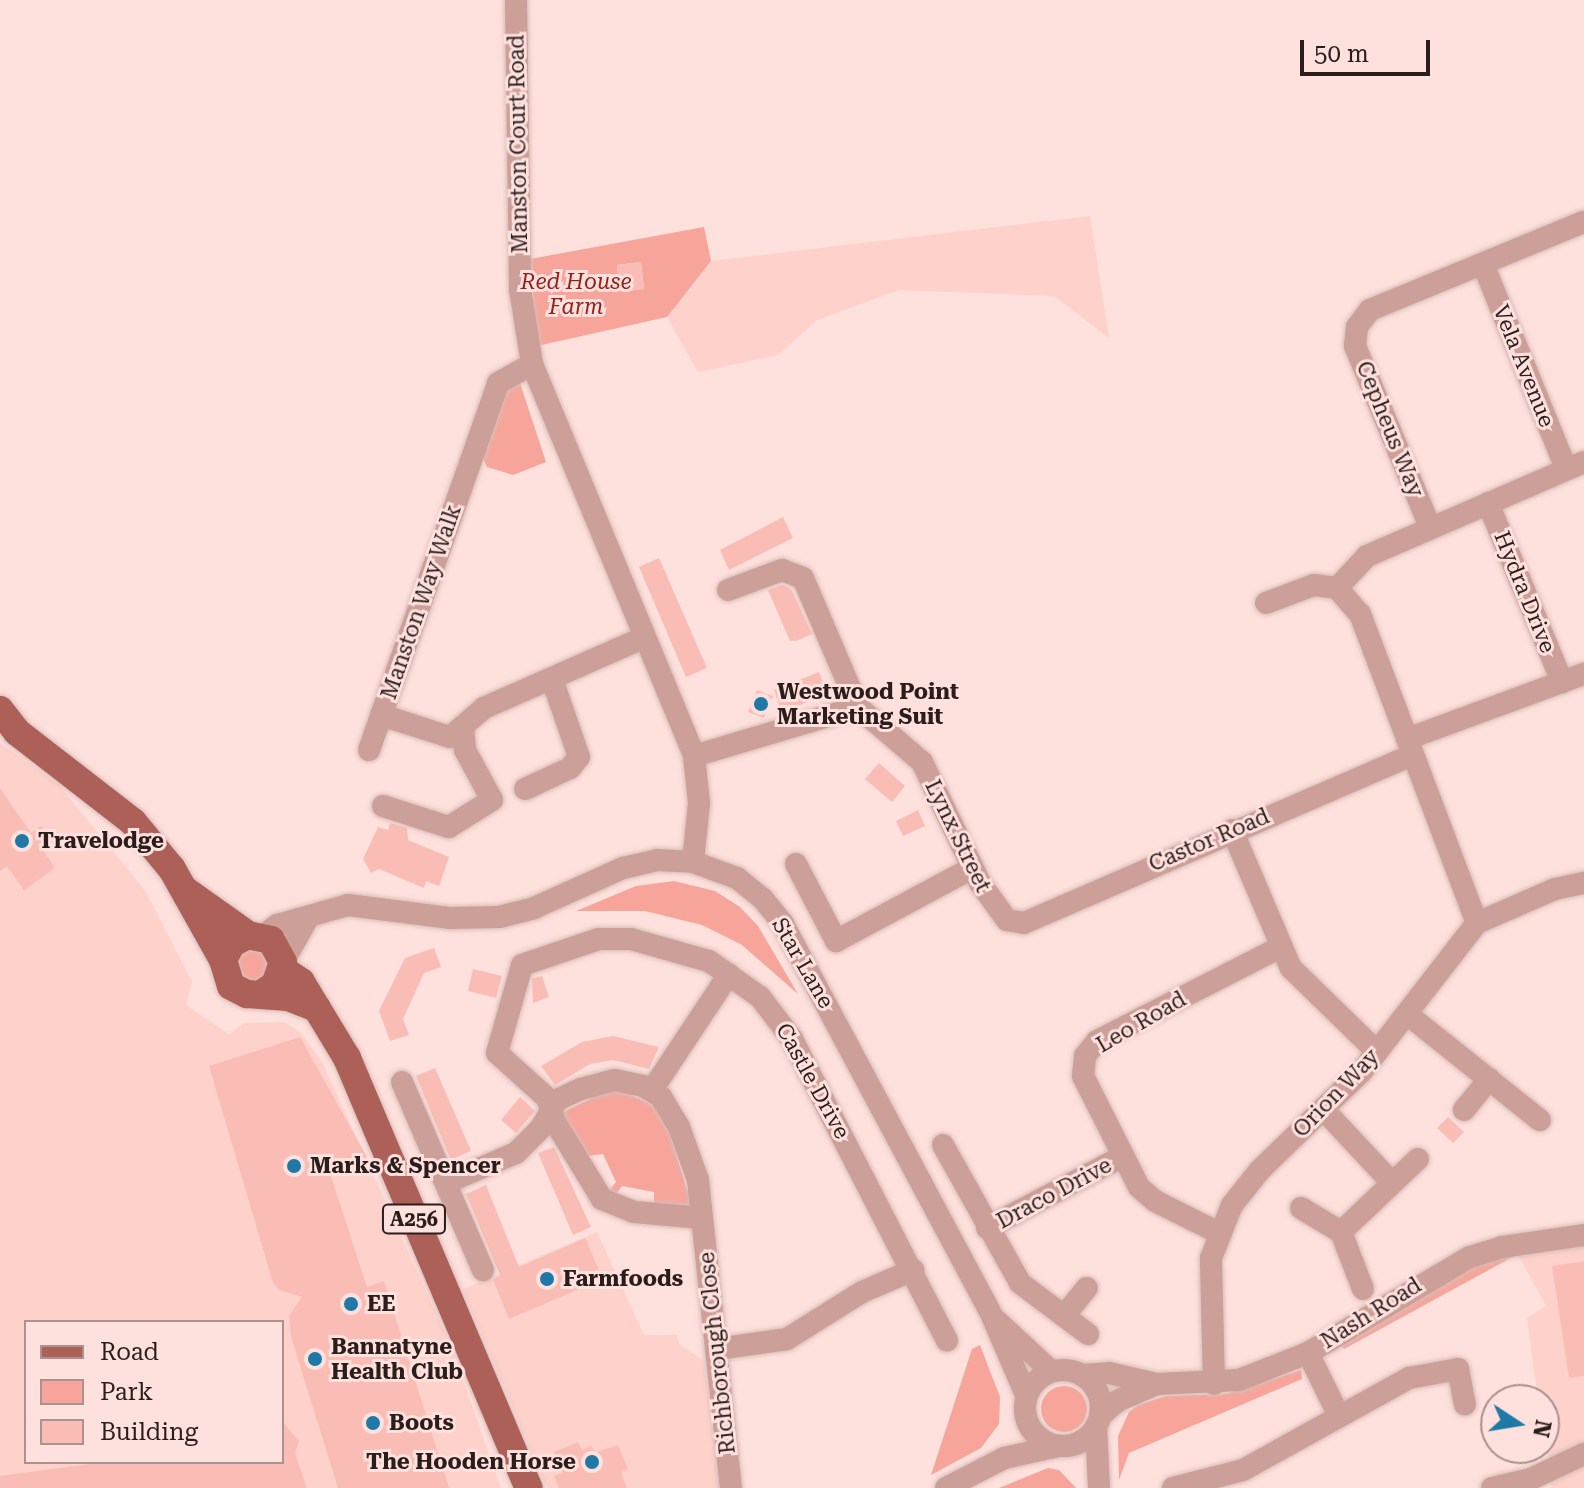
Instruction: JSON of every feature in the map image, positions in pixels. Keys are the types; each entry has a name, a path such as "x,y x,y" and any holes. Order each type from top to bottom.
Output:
{"main road":[{"name":"A256","path":"0,710 9,730 133,822 185,891 223,960 231,986 247,994 261,994 317,1008"},
{"name":"A256","path":"185,891 276,946 282,966 301,982 347,1058 529,1488"},
{"path":"223,960 232,943 256,936"},
{"path":"261,994 275,985 282,966"}],"street":[{"name":"Manston Court Road","path":"516,0 520,289 532,364"},
{"name":"Cepheus Way","path":"1430,527 1355,346 1355,333 1370,310 1584,222"},
{"name":"Vela Avenue","path":"1483,264 1575,465"},
{"name":"Manston Way Walk","path":"369,750 498,383 532,364"},
{"path":"256,936 277,925 334,908 362,905 449,918 499,917 534,908 640,863 693,862 699,803 694,756 532,364"},
{"path":"1337,588 1367,556 1575,465"},
{"name":"Hydra Drive","path":"1488,503 1562,682"},
{"path":"694,756 858,707 803,578 782,570 728,590"},
{"path":"1266,603 1314,585 1337,588 1360,614 1477,923"},
{"path":"381,715 450,737 484,708 643,638"},
{"name":"Castor Road","path":"1007,920 1024,923 1410,747 1584,674"},
{"path":"525,789 570,768 579,757 552,679"},
{"name":"Lynx Street","path":"858,707 922,762 972,868 996,911 1007,920"},
{"path":"383,806 449,827 492,800 465,750 463,728"},
{"path":"1232,830 1279,948 1291,968 1377,1052"},
{"name":"Star Lane","path":"693,862 723,871 751,888 783,924 992,1316 1026,1395"},
{"path":"796,864 836,941 972,868"},
{"name":"Orion Way","path":"1214,1384 1211,1258 1217,1232 1260,1170 1377,1052 1477,923 1555,889 1584,883"},
{"path":"282,966 308,918"},
{"name":"Castle Drive","path":"551,1110 547,1098 495,1048 522,965 585,942 621,938 688,952 729,974 781,1020 947,1340"},
{"name":"Leo Road","path":"1217,1232 1155,1201 1121,1157 1083,1076 1085,1056 1097,1041 1279,948"},
{"path":"448,1182 516,1153 557,1100 599,1083 624,1081 652,1090 729,974"},
{"path":"1407,1014 1540,1120"},
{"path":"1464,1110 1489,1079"},
{"path":"402,1082 448,1182 483,1270"},
{"name":"Richborough Close","path":"652,1090 667,1106 689,1149 702,1218 731,1488"},
{"path":"1323,1109 1392,1183"},
{"path":"551,1110 602,1199 634,1212 702,1218"},
{"name":"Draco Drive","path":"943,1145 1020,1283 1088,1334"},
{"name":"Draco Drive","path":"987,1228 1121,1157"},
{"path":"1341,1232 1418,1159"},
{"path":"1301,1208 1341,1232 1363,1289"},
{"name":"Nash Road","path":"1082,1375 1109,1373 1157,1384 1214,1384 1270,1371 1308,1353 1470,1257 1584,1235"},
{"path":"717,1349 787,1339 862,1292 913,1270"},
{"path":"1064,1316 1087,1288"},
{"name":"Star Lane","path":"992,1316 1051,1371"},
{"path":"1308,1353 1339,1416"},
{"path":"1173,1488 1243,1470 1409,1378 1458,1369 1465,1404"},
{"path":"1004,1458 1026,1420 1026,1395 1051,1371 1082,1375 1098,1393 1099,1484"},
{"name":"Nash Road","path":"1098,1421 1117,1401 1157,1384"},
{"path":"1026,1420 1038,1438 1062,1446 1099,1484"},
{"path":"946,1488 1004,1458 1078,1444 1098,1421"},
{"path":"1492,1488 1531,1479 1584,1454"}],"shaded area":[{"path":"1090,216 1109,338 1054,296 899,290 817,320 778,355 698,372 667,317 711,261"},
{"path":"0,743 58,784 146,892 192,982 186,1005 229,1034 244,1023 284,1022 302,1034 322,1062 450,1344 501,1488 0,1488"},
{"path":"597,1232 644,1335 677,1335 679,1344 704,1361 720,1488 547,1488 463,1289"},
{"path":"1584,1245 1584,1488 1551,1488 1549,1464 1560,1464 1560,1384 1536,1384 1527,1318 1546,1306 1518,1254"}],"green space":[{"name":"Red House Farm","path":"704,227 711,261 667,317 537,346 530,259","holes":["641,262 644,289 620,292 617,265"]},
{"path":"519,380 546,462 513,475 487,467 480,453 502,391"},
{"path":"674,881 715,891 740,907 758,926 798,994 742,945 702,925 645,911 576,911 636,886"},
{"path":"245,944 271,957 264,980 244,983 231,960"},
{"path":"615,1087 662,1110 693,1208 654,1205 654,1192 622,1186 615,1196 608,1192 616,1182 603,1154 588,1156 561,1113"},
{"path":"1518,1254 1344,1349 1339,1342 1479,1260"},
{"path":"980,1345 1000,1397 999,1424 981,1448 931,1475 972,1349"},
{"path":"1301,1370 1302,1379 1129,1453 1119,1480 1118,1436 1129,1412 1138,1405 1166,1396 1226,1394"},
{"path":"1064,1386 1080,1393 1087,1409 1080,1425 1064,1432 1048,1425 1041,1409 1048,1393"},
{"path":"1048,1468 1059,1470 1076,1488 999,1488"}],"building":[{"path":"641,262 644,289 620,292 617,265"},
{"path":"783,517 793,538 729,570 720,550"},
{"path":"659,558 707,668 686,677 639,567"},
{"path":"782,585 791,589 812,634 796,641 790,641 768,590"},
{"path":"819,672 828,693 782,713 774,690"},
{"name":"Westwood Point Marketing Suit","path":"757,690 773,696 764,718 748,712"},
{"path":"879,763 905,786 892,802 865,779"},
{"name":"Travelodge","path":"0,788 31,833 41,826 49,837 39,844 55,868 24,890 7,866 0,871"},
{"path":"918,810 925,826 903,836 896,821"},
{"path":"390,823 407,828 408,840 449,857 439,886 426,881 424,888 379,869 371,873 363,859 378,827 388,830"},
{"path":"434,948 441,967 424,973 403,1019 409,1035 390,1041 379,1011 405,958"},
{"path":"473,969 502,976 496,998 468,991"},
{"path":"542,976 549,997 533,1003 532,979"},
{"path":"613,1036 659,1047 649,1069 613,1060 590,1064 555,1085 541,1066 582,1042"},
{"path":"300,1037 367,1157 331,1176 367,1287 384,1281 449,1488 338,1488 291,1337 289,1316 302,1297 279,1290 273,1283 209,1066"},
{"path":"435,1068 471,1151 451,1160 416,1076"},
{"path":"520,1097 535,1111 516,1133 501,1120"},
{"path":"1448,1117 1464,1132 1453,1143 1437,1128"},
{"path":"554,1147 591,1227 573,1235 538,1153"},
{"name":"Farmfoods","path":"486,1185 519,1267 585,1238 603,1279 509,1319 493,1280 500,1275 466,1194"},
{"path":"1584,1261 1584,1376 1569,1378 1552,1266"},
{"path":"284,1423 299,1441 295,1453 307,1488 0,1488 0,1476 88,1464 284,1464"},
{"name":"The Hooden Horse","path":"578,1442 582,1450 591,1446 596,1452 618,1445 628,1469 621,1472 627,1488 559,1488 554,1476 562,1473 554,1452"}],"place":[{"name":"Westwood Point Marketing Suit","path":"761,704"},
{"name":"Travelodge","path":"22,841"},
{"name":"Marks & Spencer","path":"294,1166"},
{"name":"Farmfoods","path":"547,1279"},
{"name":"EE","path":"351,1304"},
{"name":"Bannatyne Health Club","path":"315,1359"},
{"name":"Boots","path":"373,1423"},
{"name":"The Hooden Horse","path":"592,1462"}]}
